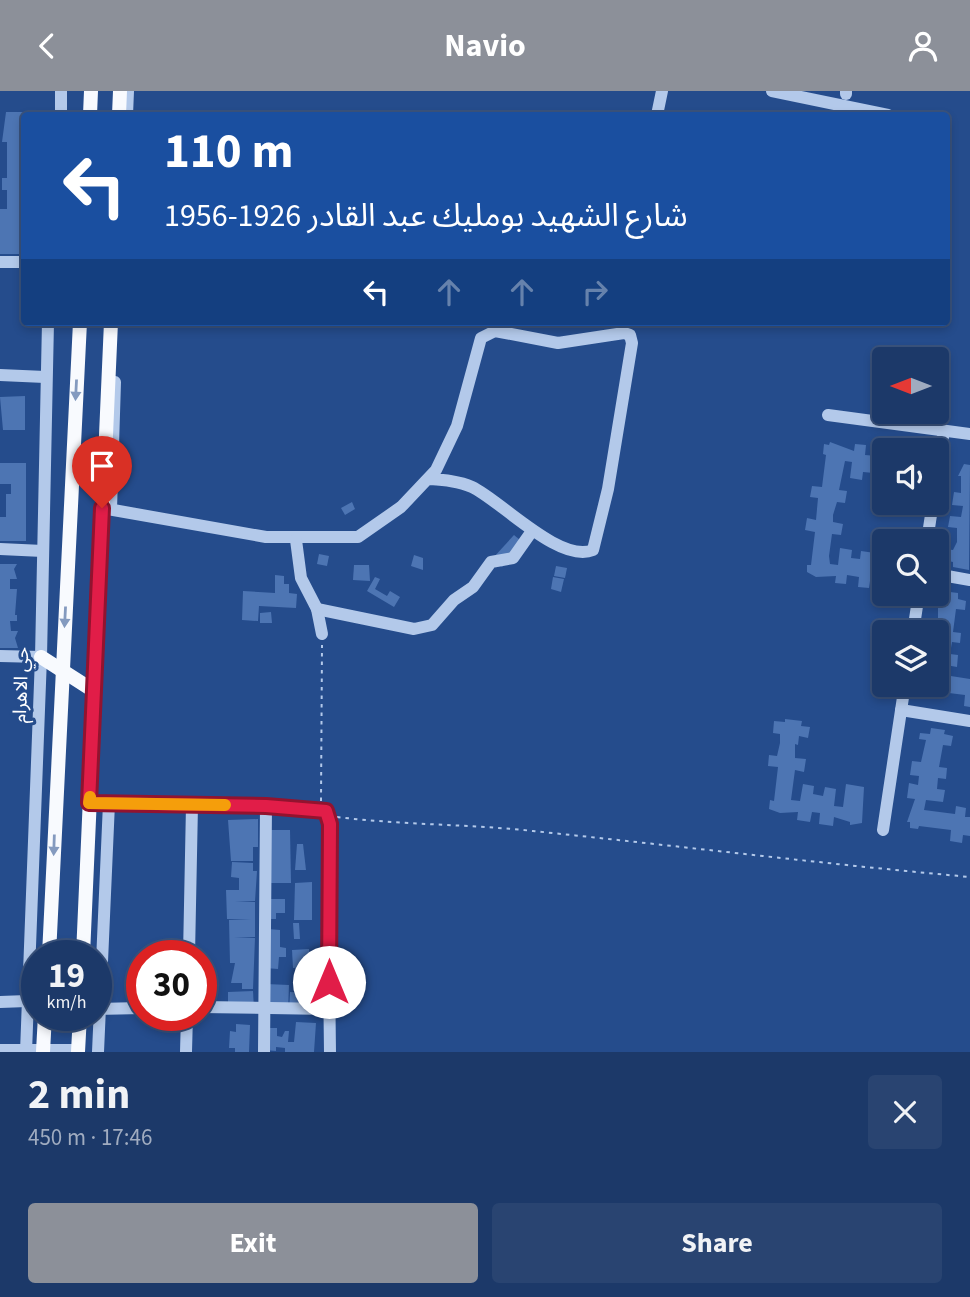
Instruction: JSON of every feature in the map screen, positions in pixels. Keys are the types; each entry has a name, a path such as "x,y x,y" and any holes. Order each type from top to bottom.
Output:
{"main road":[{"path":"90,112 91,91"},
{"path":"119,112 120,91"},
{"path":"50,940 80,326"},
{"path":"84,940 94,691 107,509 111,326"},
{"path":"41,657 94,691"},
{"path":"43,1051 45,1031"},
{"path":"78,1051 79,1031"}],"street":[{"path":"61,91 61,112"},
{"path":"127,112 128,91"},
{"path":"658,112 662,91"},
{"path":"772,91 793,93 875,112"},
{"path":"0,262 21,262"},
{"name":"حي الاهرام","path":"29,940 41,657 48,326"},
{"path":"117,326 107,509 296,540 358,537 401,507 429,479 449,446 481,338 495,331 553,344 629,334 632,343 613,461 595,548 581,552 532,531 475,489 429,479"},
{"path":"0,375 45,377"},
{"path":"828,415 970,434"},
{"path":"943,438 944,431"},
{"path":"317,609 414,629 432,625 449,605 473,587 491,562 513,558 520,552 532,531"},
{"path":"296,540 301,578 317,609 322,634"},
{"path":"0,549 43,551"},
{"path":"949,577 970,580"},
{"path":"0,656 41,657"},
{"path":"883,830 903,697"},
{"path":"901,710 970,721"},
{"path":"89,803 266,806 325,813 330,1052"},
{"path":"102,940 109,803"},
{"path":"189,940 192,804"},
{"path":"264,1052 266,806"},
{"path":"0,1002 21,1001"},
{"path":"217,1007 329,1009"},
{"name":"حي الاهرام","path":"26,1031 26,1051"},
{"path":"98,1031 98,1052"},
{"path":"186,1052 187,1031"},
{"path":"0,1050 78,1051"}],"path":[{"path":"322,634 325,813 531,831 708,852 789,857 834,865 970,877"}],"building":[{"path":"6,112 21,112 21,254 0,254 0,209 7,209 7,190 2,190 2,178 7,178 7,142 2,142"},
{"path":"25,396 25,430 3,430 0,397"},
{"path":"830,442 854,451 855,444 866,445 865,455 872,456 872,473 863,472 862,480 850,478 852,462 845,461 839,490 847,491 845,503 837,502 833,515 833,522 843,524 841,535 832,534 829,556 830,564 838,565 840,548 852,550 851,558 860,559 861,551 872,553 872,582 870,581 869,588 858,587 859,577 847,575 846,584 835,583 836,576 816,577 807,572 807,565 811,565 815,532 805,530 807,518 816,520 818,498 810,497 812,486 822,487 826,455 823,454 824,444 829,445"},
{"path":"0,463 26,463 26,541 0,541 0,517 6,517 6,494 11,494 11,484 0,484"},
{"path":"964,464 970,465 969,570 953,567 953,562 949,561 949,550 953,550 957,542 957,528 948,527 950,516 961,517 963,506 952,505 954,492 961,493 961,476 958,476"},
{"path":"352,502 355,509 345,515 341,508"},
{"path":"514,535 520,540 518,550 502,567 493,558"},
{"path":"319,554 329,556 327,566 317,564"},
{"path":"414,555 423,558 423,570 411,566"},
{"path":"0,564 17,564 14,569 17,579 10,579 10,589 17,589 17,621 10,621 11,631 18,631 15,638 18,648 0,648"},
{"path":"354,565 369,565 370,581 353,580"},
{"path":"556,566 567,568 565,578 554,576"},
{"path":"275,575 284,576 284,584 289,584 289,593 297,594 296,608 259,606 258,621 242,620 243,591 275,593"},
{"path":"375,577 380,579 375,589 387,596 390,591 400,597 394,607 367,591"},
{"path":"553,577 564,579 561,592 551,589"},
{"path":"949,592 958,593 958,599 966,601 965,610 956,609 953,632 961,633 960,643 952,642 950,654 958,655 957,667 949,666 949,620 938,620 938,608 930,607 949,606"},
{"path":"271,612 272,623 260,623 260,613"},
{"path":"949,676 970,679 970,707 964,706 965,695 949,693"},
{"path":"785,719 802,721 801,726 810,727 808,738 799,736 798,745 795,744 795,758 806,759 804,772 795,770 791,800 800,801 803,784 814,786 813,794 823,796 825,787 836,789 834,806 843,807 846,784 864,787 862,823 850,825 850,822 834,817 833,826 819,824 820,813 812,812 810,822 797,820 798,812 780,813 769,809 770,800 774,801 778,767 768,766 769,755 777,756 780,743 780,734 773,733 774,721 785,722"},
{"path":"931,728 945,730 944,734 953,736 951,746 943,745 939,767 947,768 946,779 938,778 937,789 945,790 943,802 926,800 924,810 955,814 956,806 966,808 965,817 970,817 970,836 963,835 962,843 950,841 951,830 919,826 918,829 910,828 910,822 907,822 915,799 907,798 909,783 918,785 919,776 910,775 912,761 921,762 926,740 919,739 920,733 930,734"},
{"path":"258,819 258,847 253,847 253,861 231,861 228,820"},
{"path":"269,830 290,830 291,883 269,883"},
{"path":"297,844 303,844 306,870 295,870"},
{"path":"232,862 253,863 253,871 257,871 255,901 235,901 255,902 255,937 234,937 255,938 253,989 242,989 242,983 231,983 235,963 230,963 229,920 251,920 227,919 226,890 239,890 239,878 231,877"},
{"path":"312,882 312,920 294,920 295,883"},
{"path":"269,899 285,899 285,913 276,913 276,919 269,919"},
{"path":"293,923 299,923 300,939 294,939"},
{"path":"268,929 280,930 280,947 286,948 286,957 279,957 278,969 265,968"},
{"path":"309,949 310,967 293,968 292,950"},
{"path":"266,984 289,985 288,1012 265,1004"},
{"path":"253,991 254,1009 228,1003 228,992"},
{"path":"290,992 311,993 310,1013 289,1012"},
{"path":"296,1022 316,1023 314,1052 285,1052 285,1048 276,1047 276,1051 264,1050 264,1028 277,1028 277,1036 282,1037 285,1031 289,1031 288,1042 294,1042"},
{"path":"236,1024 250,1025 249,1052 235,1052 235,1048 229,1048 230,1031 236,1032"}],"slow traffic":[{"path":"90,797 89,803 225,805"}],"route":[{"path":"102,508 89,803 266,806 326,811 330,816 329,982"}]}
